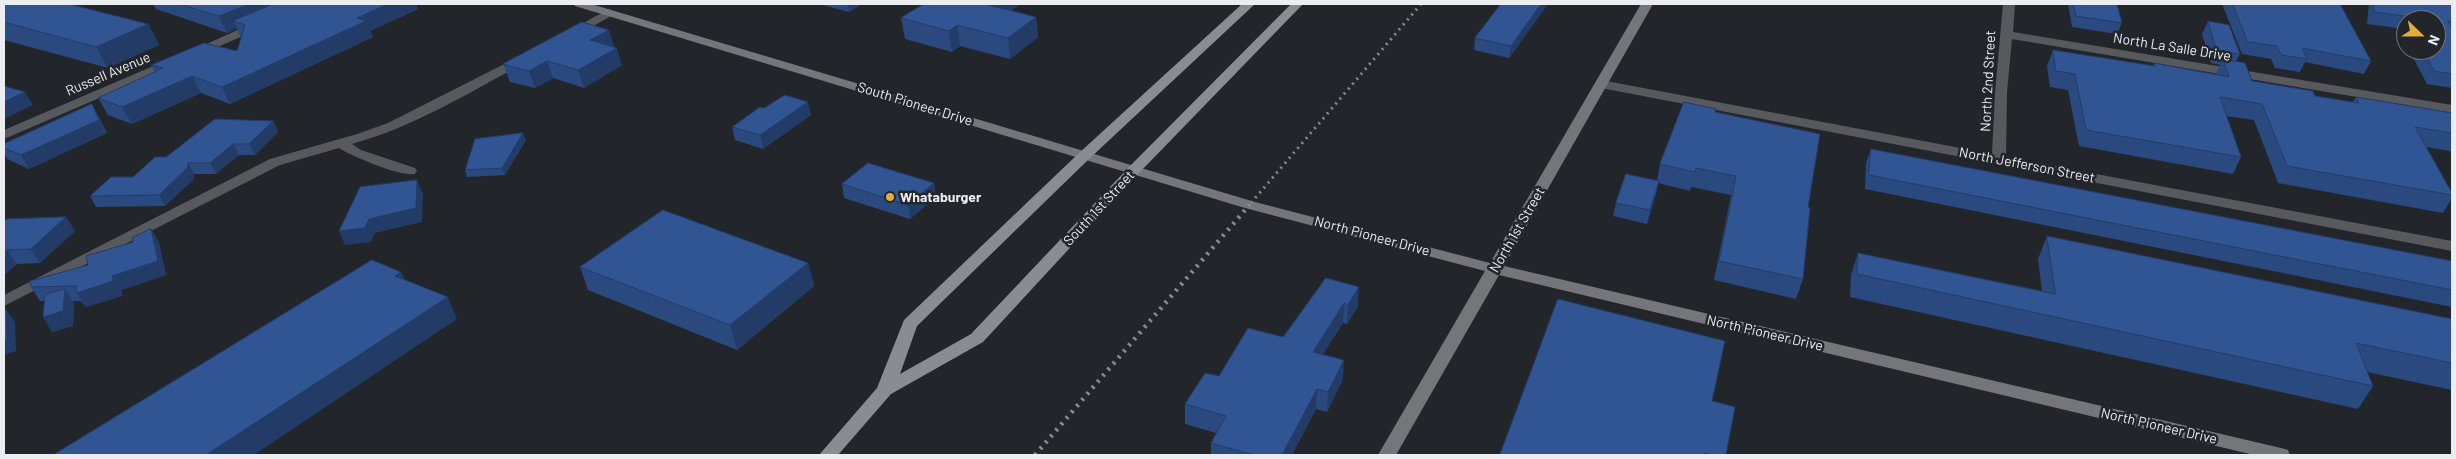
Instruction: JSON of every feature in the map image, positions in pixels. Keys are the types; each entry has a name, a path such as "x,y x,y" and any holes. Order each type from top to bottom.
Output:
{"main road":[{"name":"South 1st Street","path":"885,390 910,324 1084,156 1250,4"},
{"name":"South 1st Street","path":"828,455 885,390 977,338 1134,170 1297,4"}],"street":[{"name":"South Pioneer Drive","path":"579,4 817,73 1084,156 1250,204"},
{"name":"North 1st Street","path":"1387,455 1647,4"},
{"name":"North 2nd Street","path":"1999,160 2005,34 2009,4"},
{"path":"557,41 609,13"},
{"name":"Russell Avenue","path":"4,135 272,19"},
{"name":"North La Salle Drive","path":"2005,34 2452,108"},
{"path":"4,301 275,162 305,151 341,143 400,122 531,54"},
{"name":"North Jefferson Street","path":"1601,84 2452,246"},
{"path":"341,143 356,153 410,171"},
{"name":"North Pioneer Drive","path":"1250,204 1495,269 2281,455"}],"building":[{"path":"4,4 69,4 148,24 96,47 4,22"},
{"path":"180,4 249,4 219,16"},
{"path":"273,4 388,4 357,18 366,21 222,87 192,76 122,107 98,98 163,68 151,65 204,43 237,51 245,25 233,21"},
{"path":"924,4 990,4 988,5 1036,17 1008,38 957,25 949,31 901,18"},
{"path":"1501,4 1541,4 1511,46 1475,38"},
{"path":"2074,4 2117,4 2122,23 2076,16"},
{"path":"2233,4 2340,4 2371,61 2302,48 2307,59 2281,55 2277,46 2248,42"},
{"path":"2374,4 2452,4 2452,22 2448,21 2452,28 2452,74 2434,71 2428,60 2446,60 2446,10 2396,10 2396,15 2374,12"},
{"path":"2208,21 2229,25 2240,54 2217,51"},
{"path":"582,22 609,30 590,40 617,48 578,70 547,61 529,71 503,64"},
{"path":"2053,50 2155,66 2154,63 2229,77 2223,59 2245,63 2252,81 2313,91 2315,96 2359,103 2356,97 2452,113 2452,133 2415,127 2452,195 2287,166 2262,104 2220,97 2241,157 2086,130 2075,74 2056,71"},
{"path":"4,86 25,92 4,102"},
{"path":"785,95 808,102 760,135 732,127 760,107 764,108"},
{"path":"1684,102 1716,109 1715,112 1820,134 1808,207 1810,208 1803,279 1719,261 1736,176 1696,168 1695,172 1660,164"},
{"path":"92,104 99,120 21,155 4,148 4,144"},
{"path":"215,119 273,121 249,144 233,144 210,163 188,163 188,167 159,195 90,196 111,177 133,177 155,157 166,157"},
{"path":"523,133 502,168 465,170 475,139"},
{"path":"1871,149 2452,261 2452,290 1869,175"},
{"path":"868,163 934,183 908,205 842,184"},
{"path":"1626,174 1659,181 1650,210 1616,203"},
{"path":"417,180 416,208 369,219 365,228 339,231 360,187"},
{"path":"663,210 808,263 730,325 580,267"},
{"path":"66,217 31,249 7,250 4,253 4,221 7,219"},
{"path":"151,229 158,261 112,276 113,281 77,293 76,286 31,287 30,281 88,265 86,256 133,242 132,238"},
{"path":"2047,236 2452,319 2452,363 2356,343 2373,386 1857,274 1858,253 2055,294"},
{"path":"372,260 401,272 395,276 448,297 206,455 55,454"},
{"path":"1326,278 1359,287 1348,305 1344,303 1313,352 1344,360 1328,392 1317,389 1282,455 1254,455 1211,443 1226,416 1185,404 1205,373 1219,376 1248,328 1283,337"},
{"path":"65,289 63,311 43,317 45,295"},
{"path":"1558,299 1725,341 1712,401 1735,407 1726,455 1704,453 1704,455 1500,455"},
{"path":"4,310 6,310 7,339 4,340"}],"railway":[{"path":"1251,203 1421,4"},
{"path":"1035,455 1252,202"}],"place":[{"name":"Whataburger","path":"890,197"}]}
